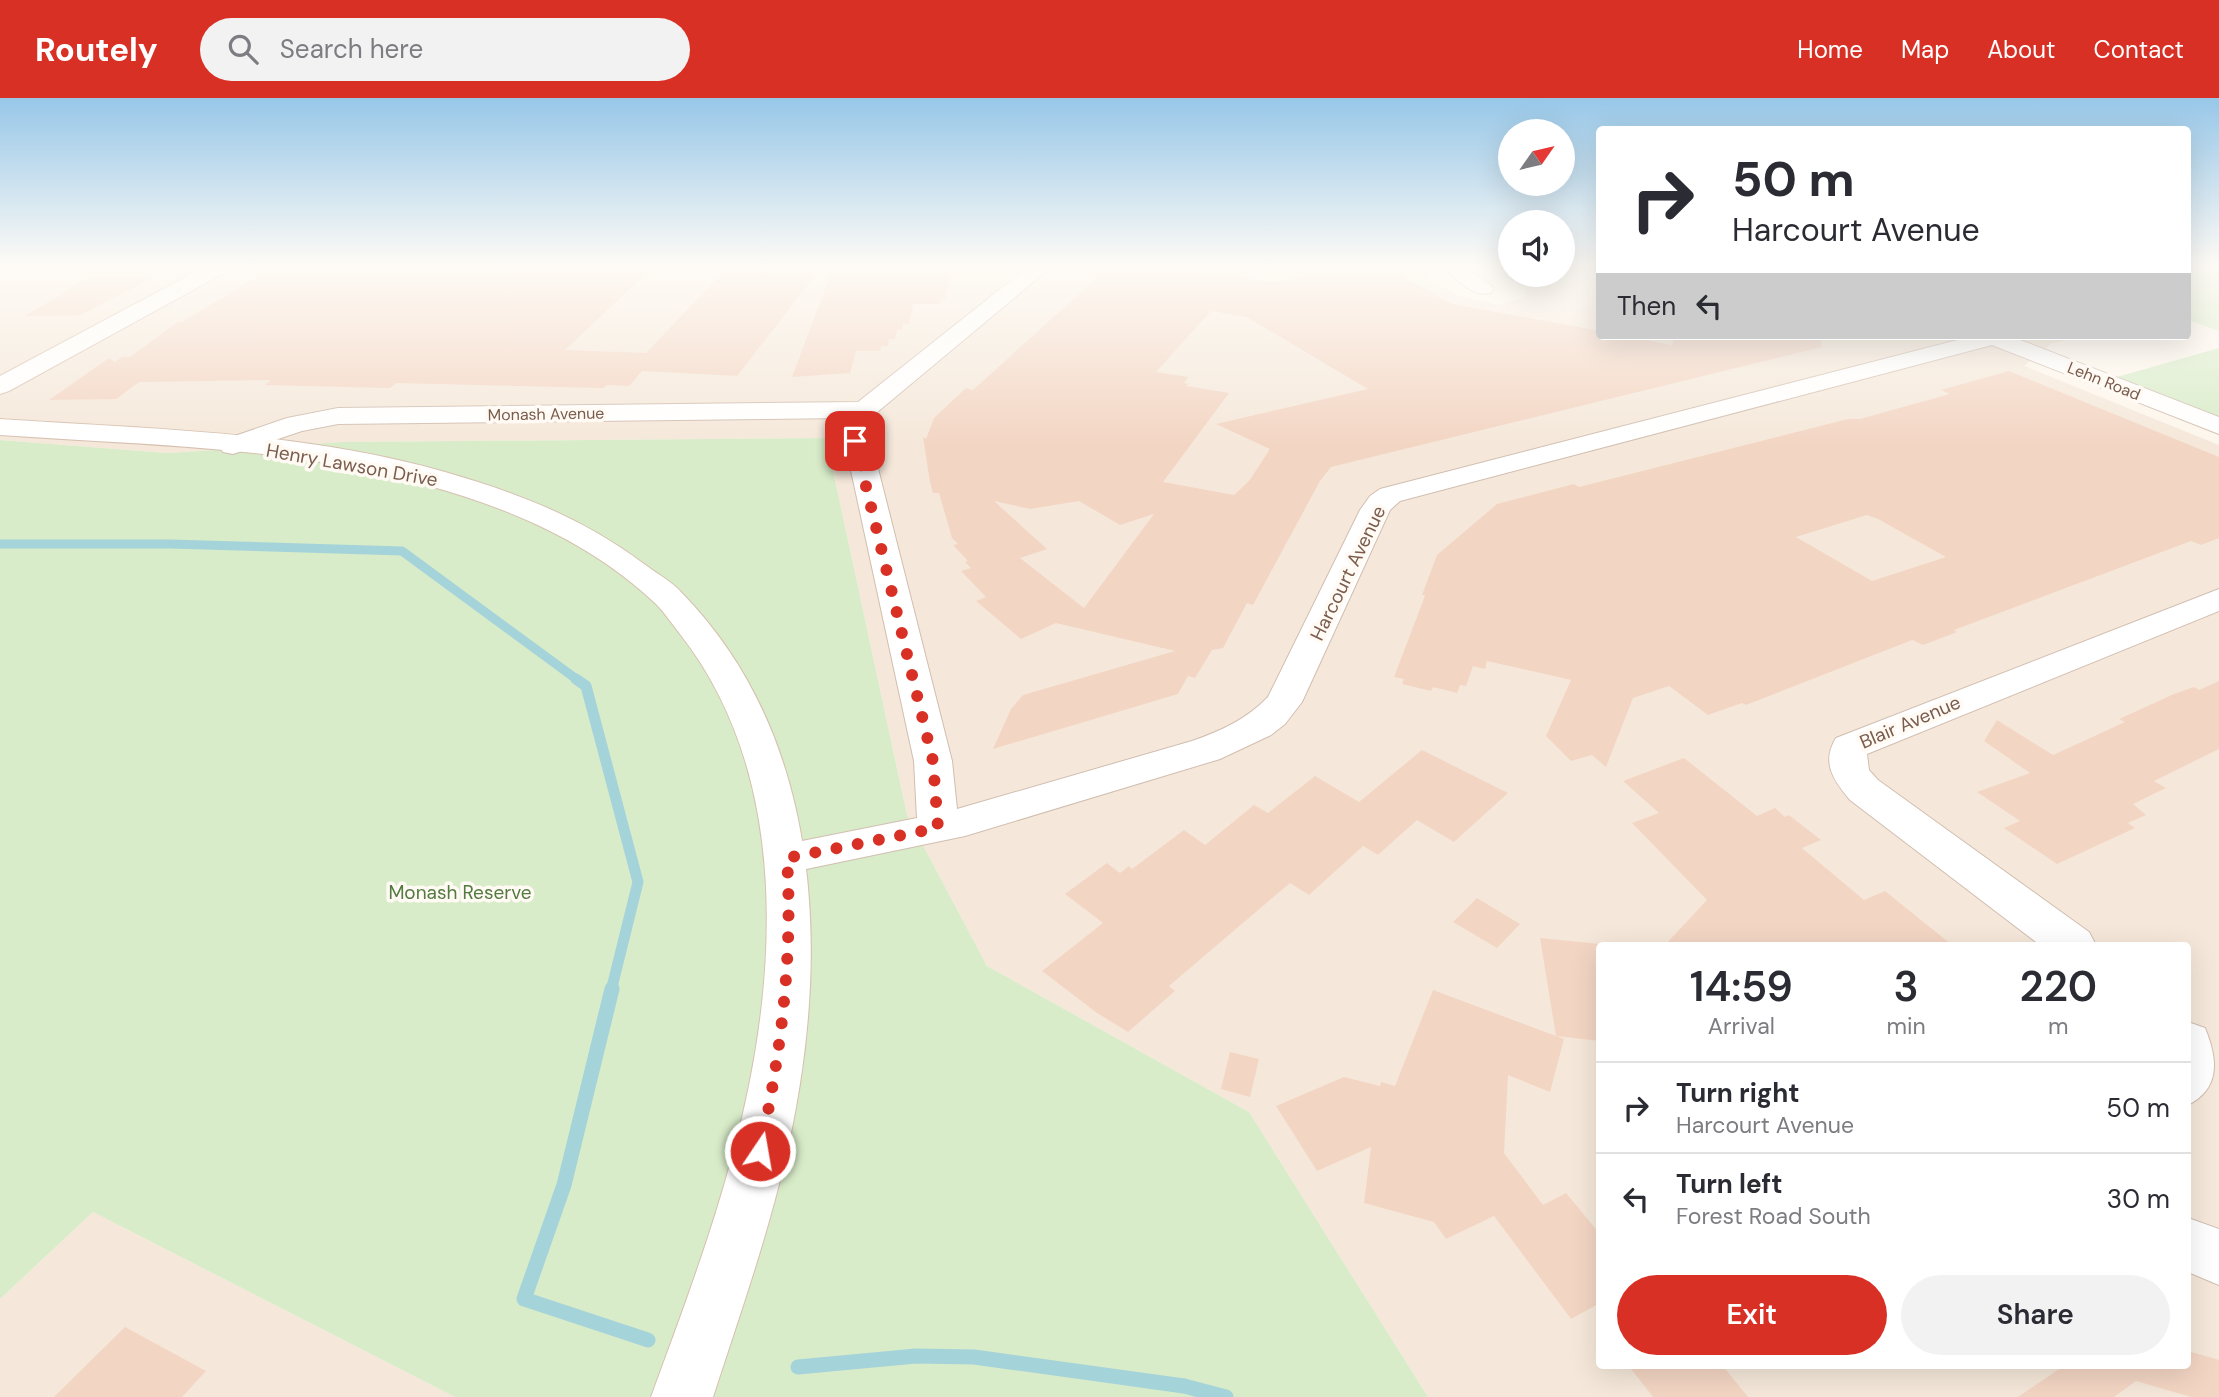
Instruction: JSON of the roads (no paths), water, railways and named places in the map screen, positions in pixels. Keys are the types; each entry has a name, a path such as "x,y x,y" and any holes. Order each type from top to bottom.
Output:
{"street":[{"path":"4,385 117,324"},
{"path":"938,828 933,761 855,441 857,420 864,410 971,324"},
{"name":"Harcourt Avenue","path":"787,858 938,828 1071,793 1256,729 1273,717 1294,685 1380,502 1390,495 1980,340"},
{"name":"Lehn Road","path":"1999,340 2219,426"},
{"name":"Monash Avenue","path":"233,446 296,424 338,416 864,410"},
{"name":"Henry Lawson Drive","path":"0,427 233,446 353,461 460,486 551,520 622,560 683,615 718,660 767,760 787,858 787,992 773,1089 760,1151 728,1264 681,1397"},
{"name":"Blair Avenue","path":"2069,942 1864,790 1849,773 1846,759 1850,747 2219,598"},
{"path":"2191,1049 2195,1058 2191,1081"},
{"path":"2191,1246 2219,1257"}],"waterway":[{"path":"0,544 170,544 402,551 579,681"},
{"path":"576,679 586,686 638,882 611,991"},
{"path":"612,989 564,1185 524,1299 648,1340"},
{"path":"798,1367 916,1356 974,1357 1184,1386 1226,1397"}],"park label":[{"name":"Monash Reserve","path":"460,892"}]}
